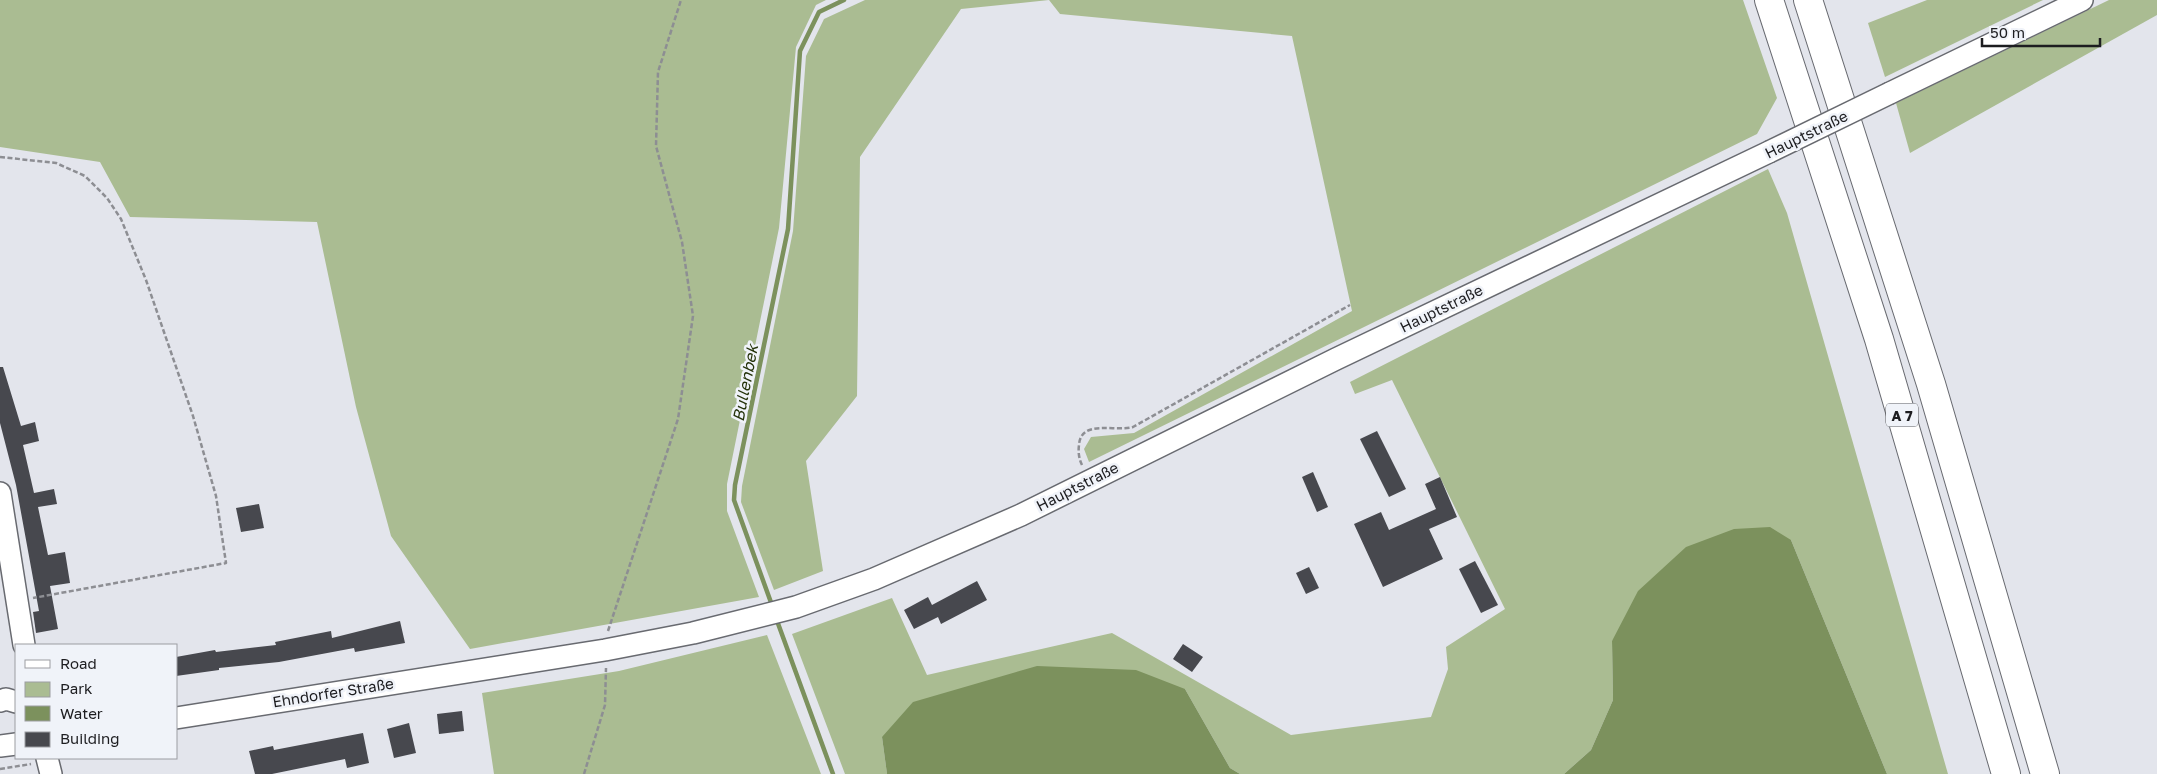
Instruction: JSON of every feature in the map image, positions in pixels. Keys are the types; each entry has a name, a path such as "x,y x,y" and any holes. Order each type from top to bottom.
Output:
{"highway":[{"name":"A 7","path":"1769,0 1879,340 2006,774"},
{"name":"A 7","path":"1808,0 1931,384 2045,774"}],"street":[{"name":"Hauptstraße","path":"750,620 796,608 874,579 1021,515 2082,0"},
{"path":"0,493 24,644"},
{"name":"Ehndorfer Straße","path":"178,718 605,650 750,620"},
{"path":"0,701 6,699 15,702"},
{"path":"0,746 15,744"},
{"path":"47,759 51,774"}],"path":[{"path":"606,637 678,419 692,316 682,242 656,146 658,72 681,0"},
{"path":"0,157 56,163 85,176 107,198 121,219 146,280 193,416 216,496 226,563 17,601"},
{"path":"1090,480 1080,461 1079,449 1080,437 1086,430 1093,428 1120,430 1134,427 1350,304"},
{"path":"584,774 605,705 606,663"}],"green space":[{"path":"0,0 826,0 816,5 796,47 779,228 727,484 727,511 759,597 470,649 391,536 356,407 317,222 130,217 100,162 0,147"},
{"path":"865,0 1049,0 961,9 860,157 857,396 806,461 823,571 774,590 741,502 742,486 793,231 806,56 824,19"},
{"path":"1049,0 1743,0 1777,98 1757,134 1089,462 1084,449 1091,437 1134,433 1352,311 1292,36 1060,14"},
{"path":"1927,0 2043,0 1885,77 1868,23"},
{"path":"2109,0 2157,0 2157,15 1910,153 1896,103"},
{"path":"1768,169 1787,213 1948,774 1887,774 1791,540 1612,641 1613,700 1591,750 1564,774 1240,774 1230,768 1185,689 882,737 887,774 845,774 792,634 892,598 927,675 1112,633 1291,735 1431,717 1448,669 1446,647 1505,609 1392,380 1355,394 1350,382"},
{"path":"767,635 821,774 494,774 482,693 619,671"}],"water":[{"path":"1770,527 1791,540 1887,774 1564,774 1591,750 1613,700 1612,641 1638,591 1686,547 1734,529"},
{"path":"1037,666 1136,670 1185,689 1230,768 1240,774 887,774 882,737 913,702"}],"building":[{"path":"0,367 3,367 21,426 35,422 39,441 23,445 34,493 54,489 57,504 38,507 48,555 65,552 70,583 50,586 58,629 36,633 33,612 39,611 16,485 0,423"},
{"path":"1377,431 1406,489 1389,497 1360,439"},
{"path":"1313,472 1328,507 1317,512 1302,477"},
{"path":"1440,477 1457,517 1429,529 1443,559 1383,587 1354,524 1381,512 1389,530 1436,509 1425,484"},
{"path":"259,504 264,528 241,532 236,508"},
{"path":"1475,561 1498,605 1481,613 1459,569"},
{"path":"1309,567 1319,588 1306,594 1296,573"},
{"path":"977,581 987,600 941,624 938,617 914,629 904,610 928,597 932,605"},
{"path":"400,621 405,643 355,652 354,648 279,662 219,668 219,670 178,676 178,657 215,650 216,652 276,645 275,642 331,631 332,638"},
{"path":"1183,644 1203,657 1192,672 1173,659"},
{"path":"462,711 464,731 439,734 437,714"},
{"path":"409,723 416,753 394,758 387,729"},
{"path":"363,733 369,763 347,768 345,759 272,774 255,774 249,751 273,746 274,750"}],"waterway":[{"name":"Bullenbek","path":"773,608 734,500 735,485 788,229 800,51 819,12 844,0"},
{"name":"Bullenbek","path":"776,618 833,774"}]}
